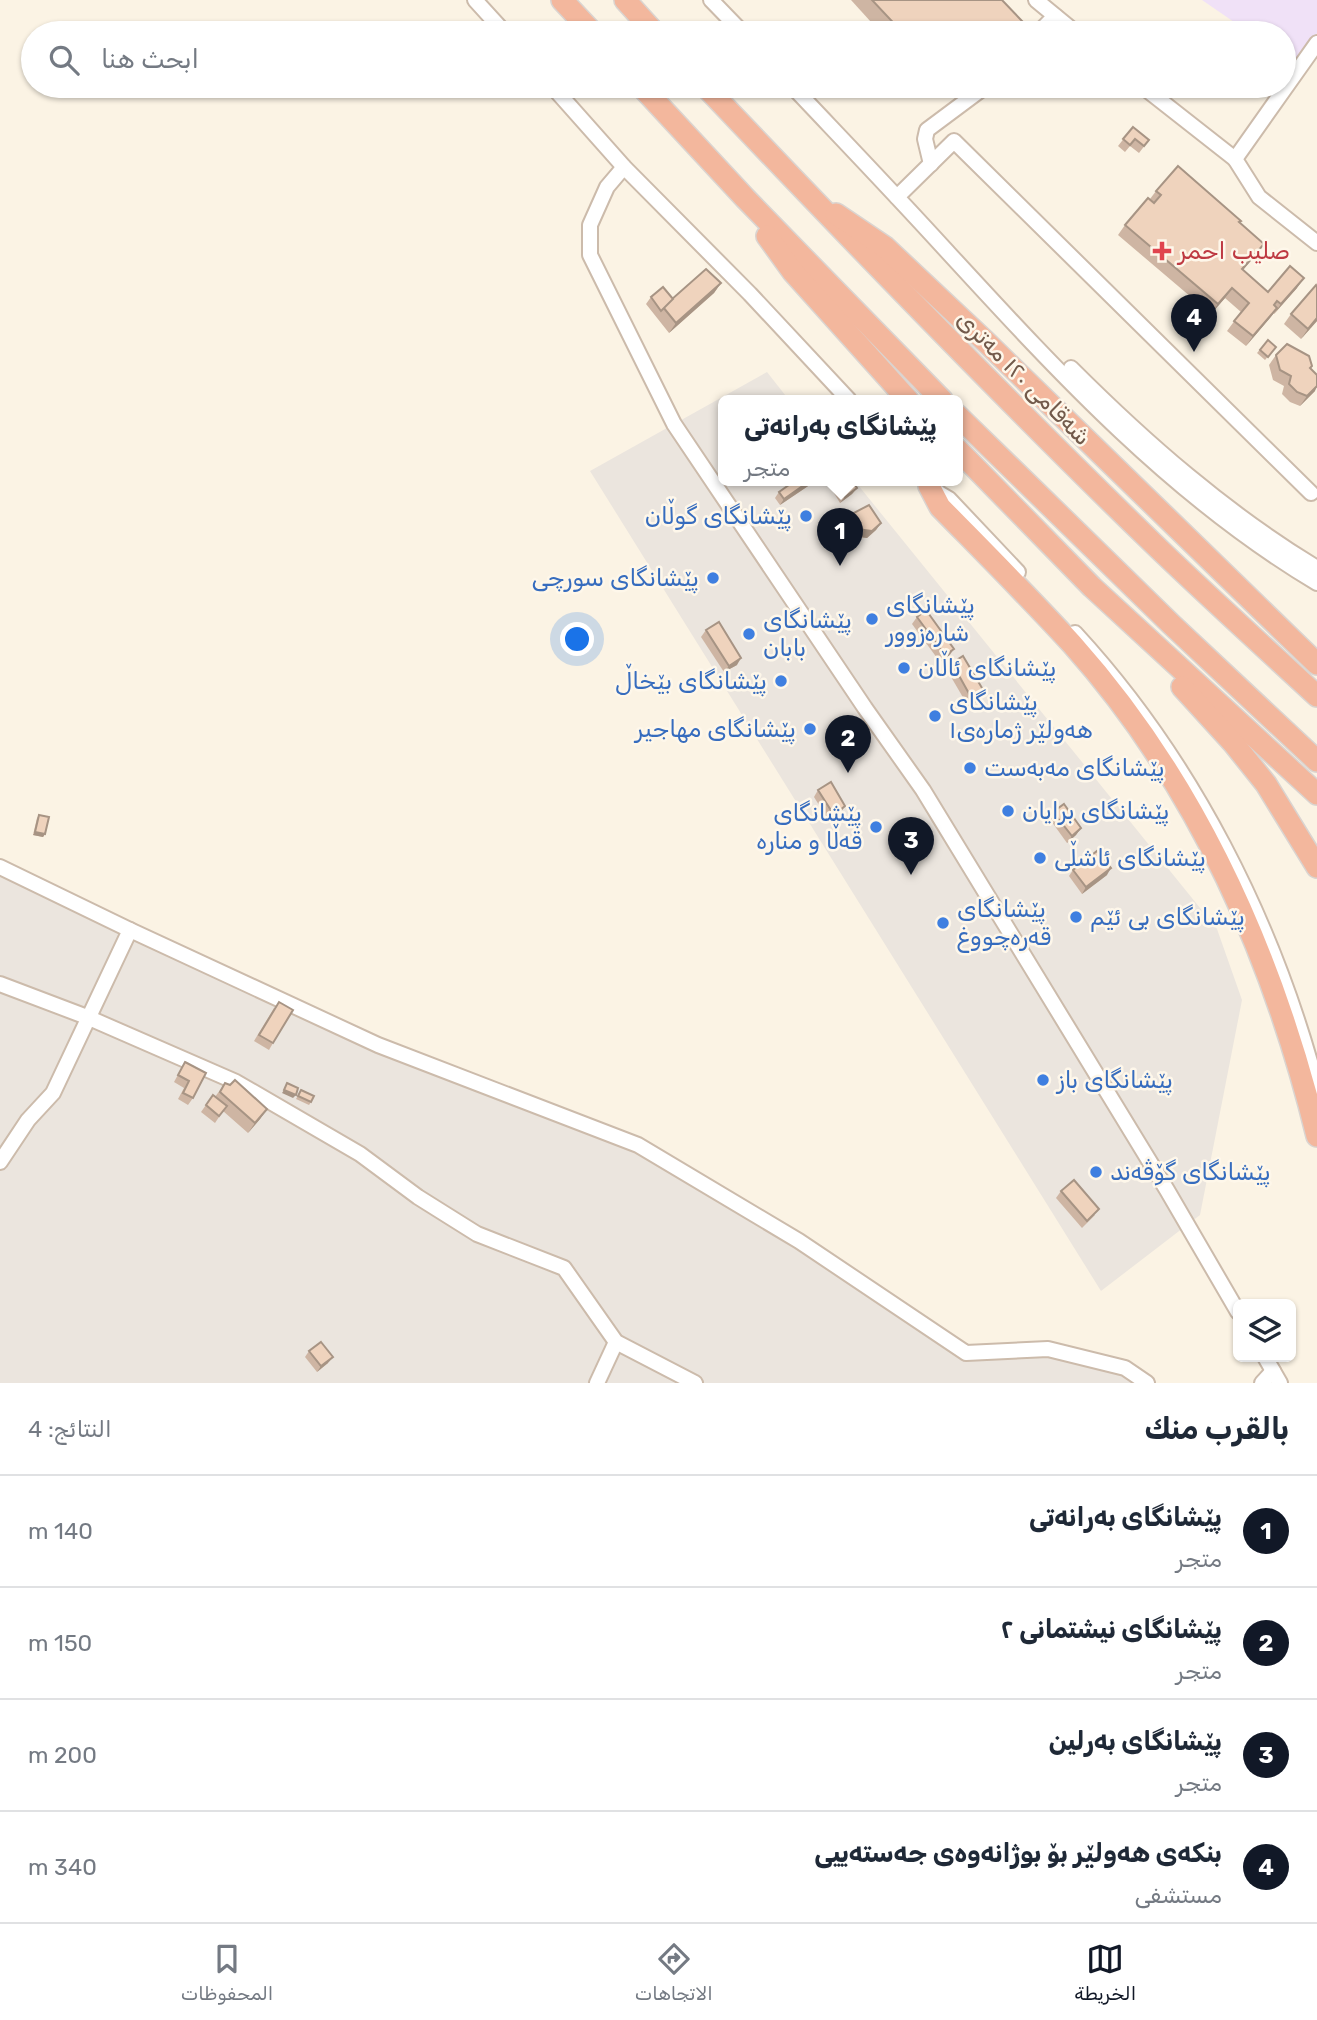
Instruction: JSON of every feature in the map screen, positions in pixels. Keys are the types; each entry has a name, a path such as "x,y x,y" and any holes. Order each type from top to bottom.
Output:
{"highway":[{"path":"562,0 582,21"},
{"path":"625,0 645,21"},
{"path":"652,98 745,198 937,395"},
{"name":"شەقامی ١٢٠ مەتری","path":"716,98 976,368 1149,539 1317,696"},
{"path":"745,198 767,237 793,272 904,395"},
{"path":"813,200 885,247 1317,664"},
{"path":"963,421 1317,761"},
{"path":"963,455 1092,587 1209,715 1266,783 1317,867"},
{"path":"928,486 940,507 1072,645 1094,672 1130,719 1198,822 1260,951 1297,1057 1317,1136"},
{"path":"1092,587 1317,794"}],"street":[{"path":"475,0 494,21"},
{"path":"711,0 731,21"},
{"path":"1036,0 1061,21"},
{"path":"1050,21 1055,16"},
{"path":"1296,73 1317,43"},
{"path":"563,98 624,167 750,294 844,395"},
{"path":"803,98 987,296 1112,425 1154,463 1248,538 1317,583"},
{"path":"931,164 925,139 927,130 970,98"},
{"path":"1157,98 1235,159 1259,197 1317,243"},
{"path":"1235,159 1278,98"},
{"path":"897,197 954,141 1311,493"},
{"path":"624,167 607,187 590,225 590,255 674,424 857,697 923,790 1233,1302"},
{"path":"946,249 1158,451 1253,526 1317,568"},
{"path":"930,486 949,499 1110,672 1180,771 1245,887 1271,947 1297,1019 1317,1087"},
{"path":"0,867 378,1045 638,1145 799,1241 966,1353 1048,1349 1125,1368 1147,1383"},
{"path":"0,1162 28,1120 53,1093 130,930"},
{"path":"0,984 87,1017 236,1083 359,1154 418,1197 477,1234 564,1268 616,1342 695,1383"},
{"path":"597,1383 616,1342"},
{"path":"1262,1383 1277,1377"}],"shaded area":[{"path":"1202,0 1317,0 1317,33 1296,63 1296,21 1233,21"},
{"path":"767,372 785,395 726,395"},
{"path":"718,399 718,486 859,486 1217,929 1242,1000 1200,1215 1101,1291 590,471"},
{"path":"0,867 378,1045 638,1145 966,1353 1048,1349 1147,1383 0,1383"}],"building":[{"path":"872,0 1002,0 1022,21 892,21"},
{"path":"1133,127 1149,140 1144,146 1135,139 1130,145 1123,139"},
{"path":"1178,166 1264,244 1242,269 1268,292 1290,266 1304,278 1281,304 1277,301 1274,305 1277,308 1253,336 1234,321 1249,303 1232,288 1218,304 1125,225 1148,198 1154,203 1161,195 1156,191"},
{"path":"706,269 721,283 676,323 663,307"},
{"path":"1316,285 1317,318 1308,329 1291,314"},
{"path":"663,287 673,299 661,311 651,297"},
{"path":"1268,340 1276,347 1268,357 1260,350"},
{"path":"1287,344 1309,356 1312,366 1310,368 1317,375 1317,386 1307,396 1297,392 1289,384 1291,376 1280,370 1276,355"},
{"path":"788,486 802,486 784,499 779,492"},
{"path":"839,486 856,486 857,488 845,497"},
{"path":"869,505 881,523 872,531 855,525 848,516"},
{"path":"926,610 954,649 945,655 917,617"},
{"path":"719,622 741,658 729,666 706,630"},
{"path":"963,656 985,693 972,699 952,663"},
{"path":"831,782 845,806 834,815 818,790"},
{"path":"1064,804 1081,828 1072,836 1053,812"},
{"path":"39,815 49,817 45,834 35,832"},
{"path":"1097,851 1111,868 1086,887 1073,870"},
{"path":"279,1002 293,1010 273,1043 259,1035"},
{"path":"185,1062 206,1073 193,1098 183,1093 189,1081 178,1075"},
{"path":"235,1080 267,1109 255,1123 220,1092 225,1083 230,1085"},
{"path":"287,1083 298,1088 296,1095 284,1090"},
{"path":"301,1090 314,1096 311,1102 298,1096"},
{"path":"213,1095 227,1106 219,1116 206,1105"},
{"path":"1074,1180 1099,1209 1087,1221 1061,1191"},
{"path":"321,1342 333,1357 321,1366 309,1351"}],"place":[{"name":"صلیب احمر","path":"1162,251"},
{"name":"بنکەی هەولێر بۆ بوژانەوەی جەستەییی","path":"1194,352"},
{"name":"پێشانگای گوڵان","path":"806,516"},
{"name":"پێشانگای بەرانەتی","path":"840,566"},
{"name":"پێشانگای سورچی","path":"713,578"},
{"name":"پێشانگای شارەزوور","path":"872,619"},
{"name":"پێشانگای بابان","path":"749,634"},
{"name":"پێشانگای ئاڵان","path":"904,668"},
{"name":"پێشانگای بێخاڵ","path":"781,681"},
{"name":"پێشانگای هەولێر ژمارەی١","path":"935,716"},
{"name":"پێشانگای مهاجیر","path":"810,729"},
{"name":"پێشانگای مەبەست","path":"970,768"},
{"name":"پێشانگای نیشتمانی ٢","path":"848,773"},
{"name":"پێشانگای برایان","path":"1008,811"},
{"name":"پێشانگای قەڵا و منارە","path":"876,827"},
{"name":"پێشانگای ئاشڵی","path":"1040,858"},
{"name":"پێشانگای بەرلین","path":"911,875"},
{"name":"پێشانگای بی ئێم","path":"1076,917"},
{"name":"پێشانگای قەرەچووغ","path":"943,923"},
{"name":"پێشانگای باز","path":"1043,1080"},
{"name":"پێشانگای گۆڤەند","path":"1096,1172"}]}
